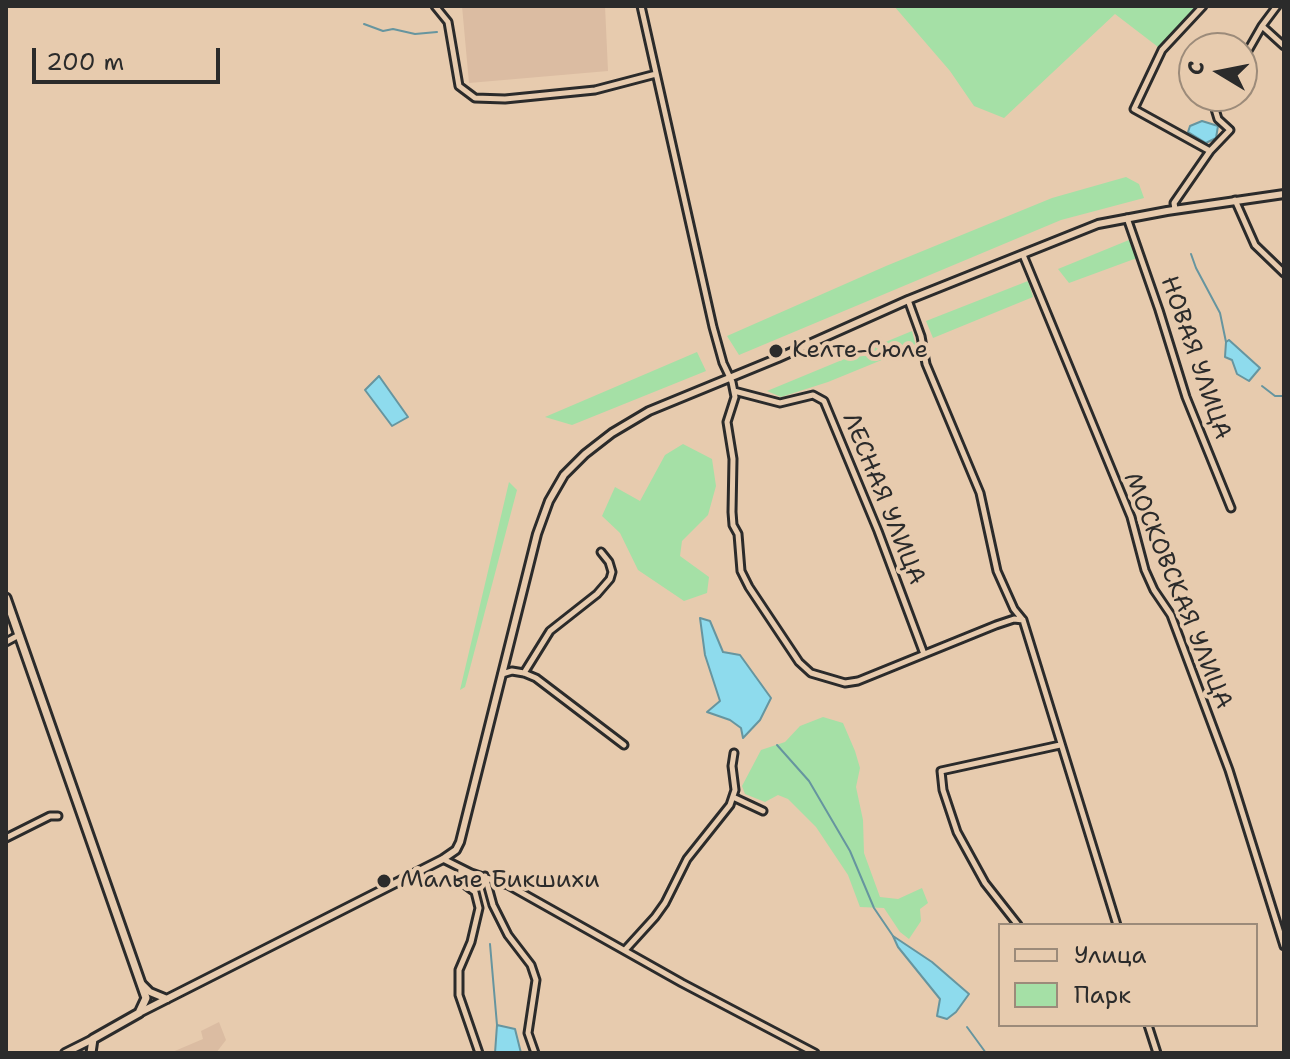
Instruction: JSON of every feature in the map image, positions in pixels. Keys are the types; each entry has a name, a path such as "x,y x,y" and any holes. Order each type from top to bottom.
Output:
{"main road":[{"path":"6,598 146,998 139,1013 93,1039 91,1053"}],"street":[{"path":"435,6 448,22 459,86 475,98 505,99 595,90 656,74"},
{"path":"641,6 713,327 734,391 727,422 733,459 732,512 733,525 738,534 741,571 749,587 799,662 811,673 845,683 858,681 996,625 1014,619 1023,620"},
{"path":"1203,6 1162,50 1134,109 1210,151"},
{"path":"1258,33 1277,6"},
{"path":"1262,26 1284,46"},
{"path":"1175,209 1174,203 1210,151 1230,130 1218,119 1216,112"},
{"path":"139,1013 456,850 537,534 549,501 564,475 603,440 649,411 908,300 1098,224 1175,209 1284,194"},
{"path":"1235,200 1255,245 1284,273"},
{"name":"НОВАЯ УЛИЦА","path":"1127,218 1186,397 1231,508"},
{"name":"МОСКОВСКАЯ УЛИЦА","path":"1023,255 1131,517 1145,570 1171,615 1229,770 1284,946"},
{"path":"908,300 921,336 926,364 980,493 997,571 1014,609 1023,620 1116,923"},
{"name":"ЛЕСНАЯ УЛИЦА","path":"734,391 780,403 813,395 824,401 873,517 924,654"},
{"path":"524,673 550,631 597,594 610,579 612,572 609,562 601,552"},
{"path":"6,642 19,635"},
{"path":"502,674 512,671 524,673 544,684 624,745"},
{"path":"1016,923 985,883 959,835 943,790 941,771 1060,745"},
{"path":"625,950 665,903 687,859 730,805 735,790 734,753"},
{"path":"733,797 763,811"},
{"path":"6,838 50,816 58,816"},
{"path":"443,859 461,869 508,885 815,1053"},
{"path":"461,869 460,881 475,892 479,908 471,942 459,970 459,995 479,1053"},
{"path":"485,876 493,905 531,965 536,980 528,1033 535,1053"},
{"path":"141,983 150,992 167,999"},
{"path":"1149,1027 1157,1053"},
{"path":"65,1053 93,1039"}],"shaded area":[{"path":"462,6 605,6 608,71 469,83"},
{"path":"219,1022 226,1040 216,1053 170,1053 203,1039 201,1031"}],"green space":[{"path":"894,6 1203,6 1162,50 1115,14 1004,118 974,106 950,71"},
{"path":"1126,177 1139,184 1144,198 1061,220 739,355 727,336 1052,198"},
{"path":"1129,240 1137,258 1069,283 1058,269"},
{"path":"1028,281 1033,297 933,338 926,321"},
{"path":"912,331 916,346 828,382 781,397 767,391"},
{"path":"697,352 706,371 572,425 545,417"},
{"path":"683,444 712,459 716,486 708,515 682,541 680,556 709,577 707,593 684,601 638,570 620,533 602,516 615,487 640,501 665,455"},
{"path":"509,482 517,490 465,687 460,690"},
{"path":"823,717 843,723 855,751 860,768 856,787 863,820 864,853 880,897 898,899 922,888 928,903 920,909 921,921 909,939 900,932 884,908 860,907 848,875 816,827 788,799 778,795 765,802 745,794 742,786 761,750 785,742 800,726"}],"water":[{"path":"1202,121 1218,126 1216,138 1206,143 1188,132 1190,126"},
{"path":"1229,340 1260,368 1249,381 1237,374 1232,360 1225,357 1226,342"},
{"path":"379,376 408,417 392,426 365,390"},
{"path":"700,618 710,621 723,652 740,655 771,698 760,720 743,738 741,728 730,720 707,712 720,701 705,655"},
{"path":"893,936 932,962 969,994 947,1019 937,1016 940,999 898,947"},
{"path":"497,1025 515,1029 521,1053 495,1053"}],"waterway":[{"path":"364,24 383,31 393,29 415,34 437,32"},
{"path":"1191,254 1220,313 1226,342"},
{"path":"1262,386 1275,396 1284,396"},
{"path":"777,745 809,781 850,851 874,908 893,936"},
{"path":"490,944 497,1025"},
{"path":"967,1027 986,1053"}],"place":[{"name":"Келте-Сюле","path":"776,351"},
{"name":"Малые Бикшихи","path":"384,881"}]}
